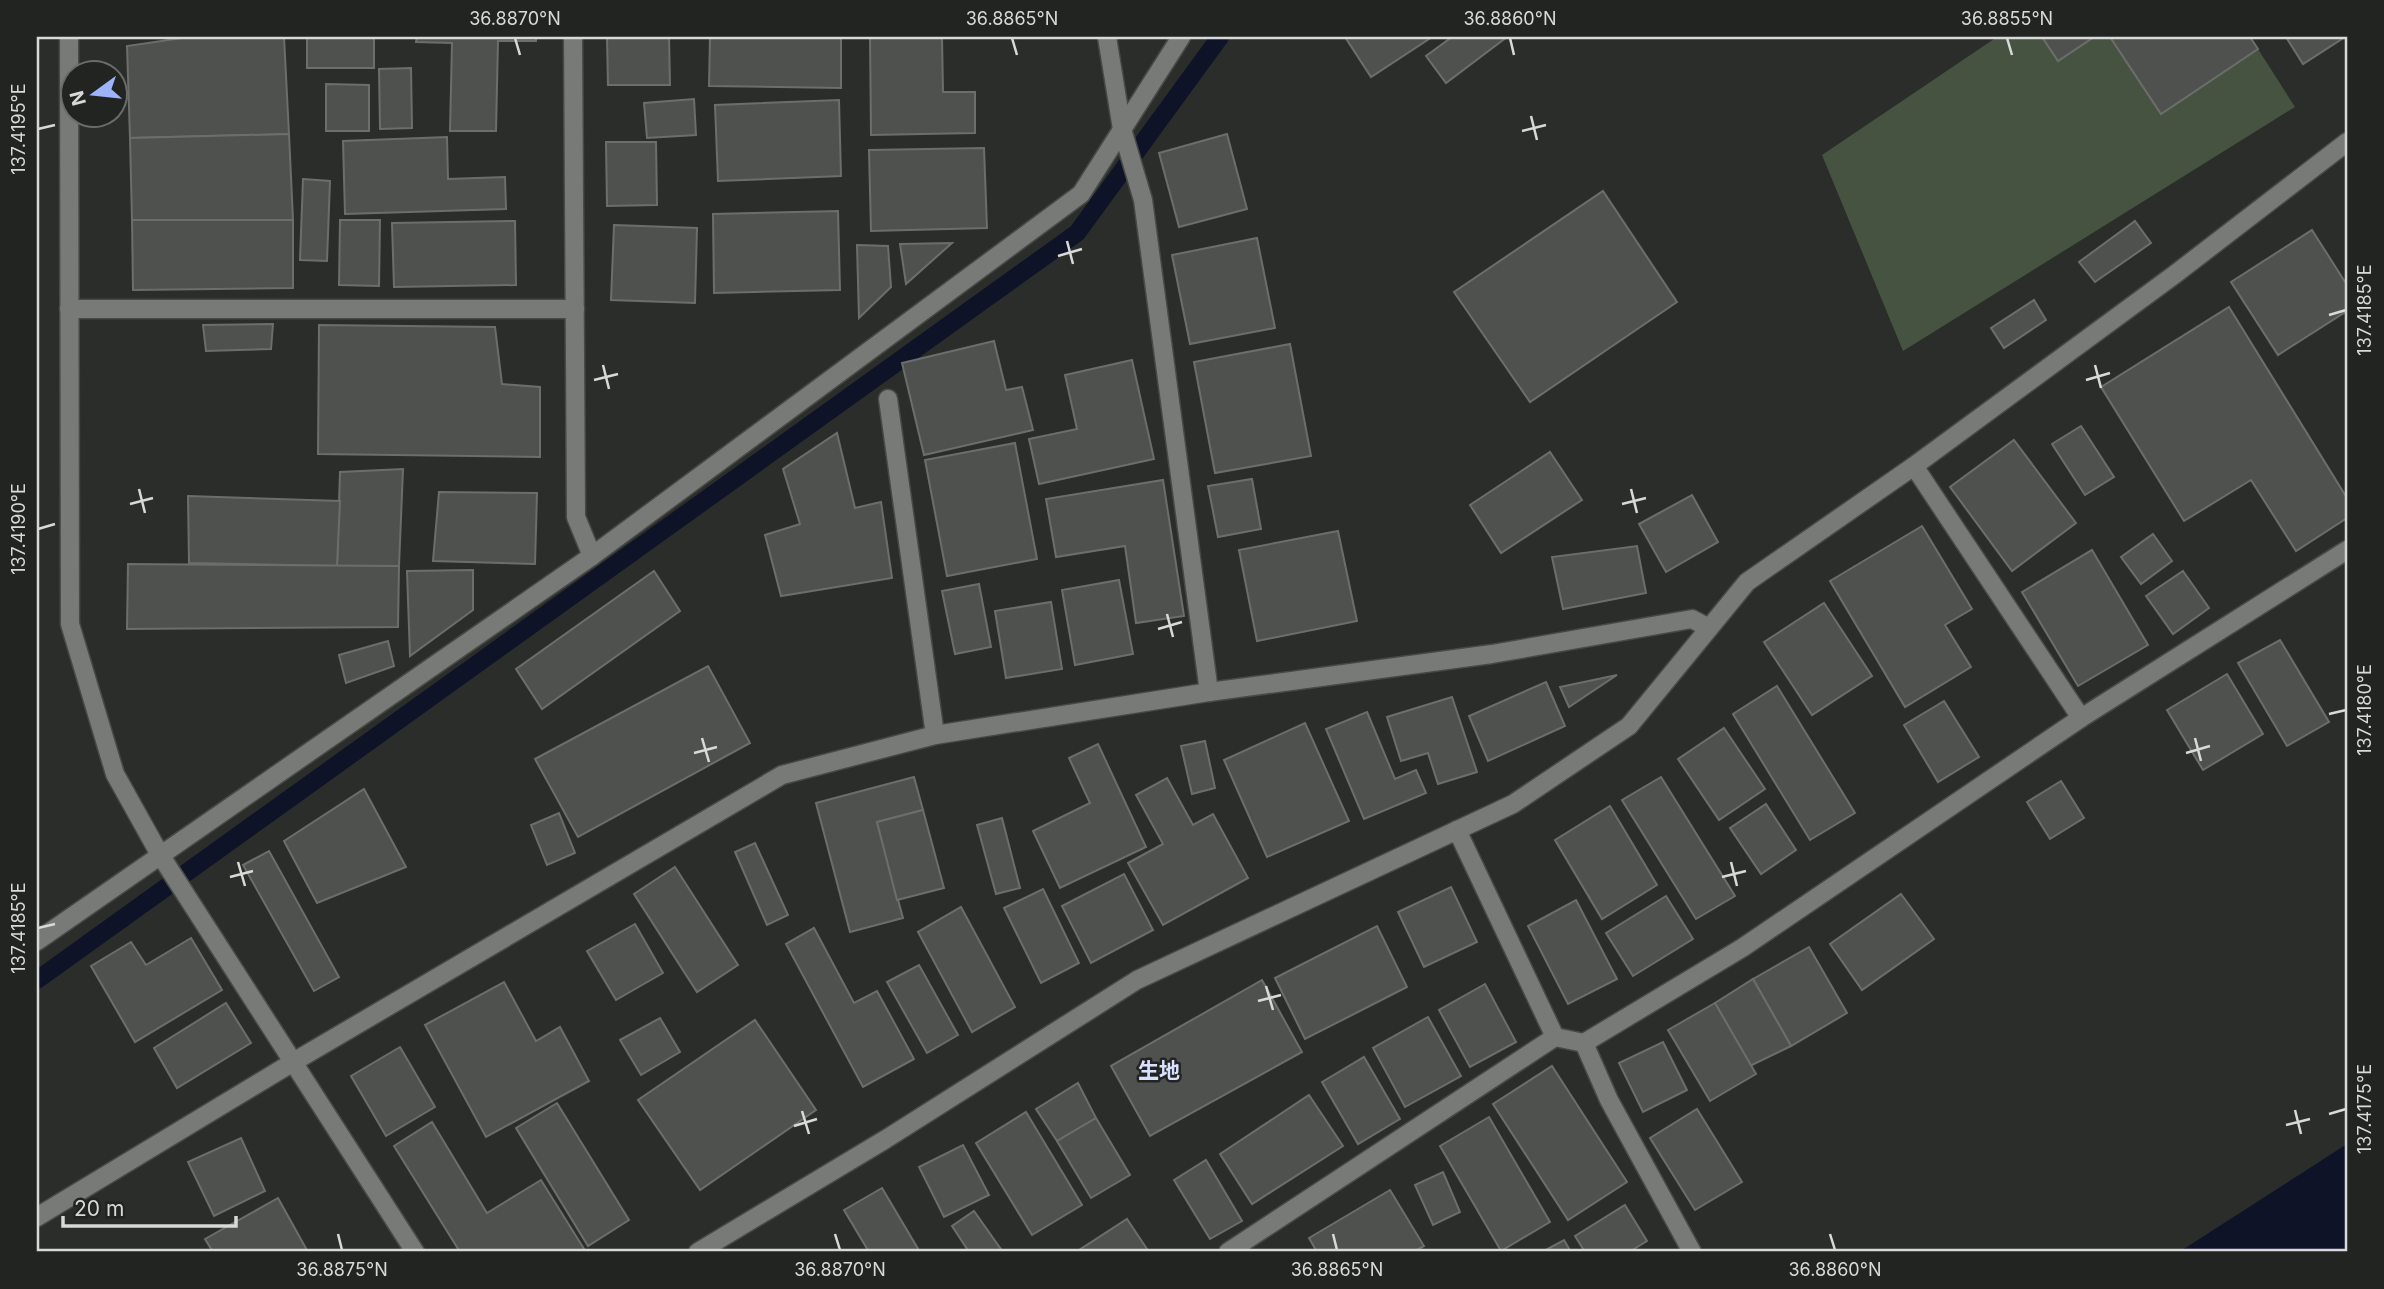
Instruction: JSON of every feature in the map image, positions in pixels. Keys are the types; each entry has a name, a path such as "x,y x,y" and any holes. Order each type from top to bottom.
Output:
{"street":[{"path":"69,37 70,624 115,774 159,853 295,1061 415,1252"},
{"path":"573,37 576,517 592,556"},
{"path":"1107,37 1122,129 1143,200 1209,692"},
{"path":"37,941 159,853 592,556 1081,194 1181,37"},
{"path":"698,1252 886,1139 1136,980 1513,803 1629,726 1747,582 1914,466 2174,275 2347,142"},
{"path":"69,309 575,309"},
{"path":"888,400 935,734"},
{"path":"1914,466 2081,718"},
{"path":"1228,1252 1555,1037 1584,1043 1742,948 2081,718 2347,550"},
{"path":"37,1217 295,1061 782,775 935,734 1209,692 1492,654 1692,619 1709,628"},
{"path":"1457,830 1555,1037"},
{"path":"1584,1043 1609,1100 1692,1252"}],"green space":[{"path":"1997,37 2042,37 2058,60 2094,37 2110,37 2161,113 2258,49 2295,107 1903,351 1822,155"}],"water":[{"path":"2347,1144 2347,1252 2179,1252"}],"building":[{"path":"189,37 284,37 289,134 130,138 130,60 127,60 127,46"},
{"path":"307,37 374,37 374,68 307,68"},
{"path":"417,37 536,37 536,41 498,41 496,131 450,131 452,43 416,42"},
{"path":"607,37 669,37 670,85 608,85"},
{"path":"710,37 841,37 841,88 709,86"},
{"path":"870,37 942,37 943,92 975,92 975,133 871,135"},
{"path":"1345,37 1432,37 1371,77"},
{"path":"1452,37 1507,37 1446,83 1426,56"},
{"path":"2042,37 2094,37 2058,61"},
{"path":"2110,37 2250,37 2258,49 2161,114"},
{"path":"2286,37 2345,37 2303,64"},
{"path":"411,68 412,128 380,129 379,69"},
{"path":"326,84 369,85 369,131 326,131"},
{"path":"694,99 696,135 647,138 644,103"},
{"path":"839,100 841,176 718,181 715,105"},
{"path":"289,134 293,220 132,220 130,138"},
{"path":"1227,134 1247,209 1179,227 1159,153"},
{"path":"447,137 448,179 505,177 506,209 345,214 343,141"},
{"path":"606,142 656,142 657,205 607,206"},
{"path":"984,148 987,228 871,231 869,150"},
{"path":"303,179 330,181 327,261 300,260"},
{"path":"1603,191 1677,302 1530,402 1454,292"},
{"path":"838,211 840,290 714,293 713,214"},
{"path":"132,220 293,220 293,288 133,290"},
{"path":"340,220 380,220 379,286 339,285"},
{"path":"515,221 516,285 394,287 392,223"},
{"path":"2135,221 2151,243 2095,282 2079,262"},
{"path":"614,225 697,228 695,303 611,300"},
{"path":"2312,230 2347,285 2347,311 2278,355 2231,282"},
{"path":"1257,238 1275,328 1190,344 1172,255"},
{"path":"952,243 906,284 900,244"},
{"path":"857,245 888,246 891,287 859,318"},
{"path":"2034,300 2046,320 2004,348 1991,328"},
{"path":"2229,307 2347,498 2347,518 2296,551 2251,480 2184,521 2101,387"},
{"path":"273,324 271,349 206,351 203,325"},
{"path":"319,325 495,327 502,384 540,387 540,457 318,454"},
{"path":"994,341 1006,390 1022,387 1033,430 924,455 902,363"},
{"path":"1290,344 1311,456 1215,473 1194,362"},
{"path":"1132,360 1154,459 1039,484 1029,439 1077,429 1065,375"},
{"path":"2081,426 2114,477 2085,495 2052,444"},
{"path":"837,433 855,508 881,502 892,578 781,596 765,535 800,524 783,469"},
{"path":"2014,440 2076,523 2012,571 1950,487"},
{"path":"1015,443 1037,559 947,576 925,460"},
{"path":"1550,452 1582,500 1501,553 1470,505"},
{"path":"403,469 399,566 337,566 340,472"},
{"path":"1252,479 1261,529 1218,537 1208,486"},
{"path":"1163,480 1184,616 1136,623 1125,546 1056,557 1046,499"},
{"path":"439,492 537,493 535,564 433,561"},
{"path":"1692,495 1718,542 1666,572 1639,524"},
{"path":"188,496 340,501 337,566 189,563"},
{"path":"1922,526 1972,609 1945,625 1971,667 1905,707 1830,581"},
{"path":"1338,531 1357,621 1257,641 1239,550"},
{"path":"2153,534 2172,561 2141,584 2121,557"},
{"path":"1637,546 1646,593 1563,609 1552,557"},
{"path":"2092,550 2148,645 2078,686 2022,592"},
{"path":"128,564 399,566 398,627 127,629"},
{"path":"473,570 473,610 410,656 407,571"},
{"path":"654,571 680,611 542,709 516,669"},
{"path":"2183,571 2209,608 2173,634 2146,596"},
{"path":"1119,580 1133,654 1075,665 1062,590"},
{"path":"979,584 991,647 955,654 942,591"},
{"path":"1051,602 1062,669 1006,678 995,611"},
{"path":"1824,603 1872,676 1812,715 1764,642"},
{"path":"2280,640 2329,722 2287,746 2238,663"},
{"path":"388,641 394,666 346,683 339,655"},
{"path":"708,666 750,743 578,837 535,759"},
{"path":"2227,674 2263,734 2203,770 2167,710"},
{"path":"1617,675 1569,707 1560,687"},
{"path":"1546,682 1565,726 1488,761 1469,716"},
{"path":"1777,686 1855,813 1810,840 1733,714"},
{"path":"1452,697 1477,772 1438,784 1428,753 1401,761 1387,717"},
{"path":"1944,701 1979,757 1938,782 1904,725"},
{"path":"1367,712 1395,779 1416,770 1426,793 1364,819 1326,729"},
{"path":"1305,723 1349,821 1267,857 1224,760"},
{"path":"1724,728 1765,789 1719,820 1678,759"},
{"path":"1205,741 1215,788 1192,794 1181,746"},
{"path":"1098,744 1146,847 1060,888 1033,831 1090,803 1069,758"},
{"path":"914,777 923,810 877,822 903,918 850,932 816,803"},
{"path":"1661,777 1735,896 1696,919 1622,800"},
{"path":"1167,778 1193,825 1213,814 1248,878 1163,925 1128,863 1163,844 1136,795"},
{"path":"2061,781 2084,818 2050,839 2027,802"},
{"path":"364,789 406,867 317,903 284,841"},
{"path":"1766,804 1796,850 1761,874 1730,828"},
{"path":"1610,806 1657,885 1602,919 1555,840"},
{"path":"923,810 944,888 897,900 877,822"},
{"path":"559,813 575,853 547,865 531,825"},
{"path":"1002,818 1020,888 996,894 977,825"},
{"path":"755,843 788,915 767,925 735,852"},
{"path":"269,851 339,977 314,991 243,865"},
{"path":"675,867 738,965 697,992 634,894"},
{"path":"1124,874 1153,930 1091,963 1062,906"},
{"path":"1451,887 1477,942 1424,967 1398,912"},
{"path":"1043,889 1079,963 1041,983 1004,908"},
{"path":"1901,894 1934,939 1862,990 1830,944"},
{"path":"1666,896 1693,939 1633,976 1606,933"},
{"path":"1576,900 1617,979 1568,1004 1528,926"},
{"path":"961,907 1015,1007 972,1032 918,932"},
{"path":"635,924 663,973 616,1000 587,951"},
{"path":"1377,926 1407,987 1305,1039 1275,978"},
{"path":"814,928 854,1003 877,991 914,1059 863,1087 786,944"},
{"path":"191,938 222,990 135,1042 91,966 131,942 146,965"},
{"path":"1809,947 1847,1013 1791,1046 1753,979"},
{"path":"919,965 958,1035 927,1053 887,982"},
{"path":"1753,979 1791,1046 1750,1066 1715,1003"},
{"path":"1262,980 1302,1052 1150,1136 1111,1066"},
{"path":"504,982 536,1041 560,1027 589,1081 486,1137 425,1025"},
{"path":"1485,984 1516,1042 1470,1067 1439,1010"},
{"path":"226,1003 251,1043 177,1088 154,1048"},
{"path":"1715,1003 1756,1074 1710,1101 1668,1030"},
{"path":"1428,1017 1461,1076 1405,1107 1373,1048"},
{"path":"660,1018 680,1052 641,1075 620,1040"},
{"path":"755,1020 816,1110 700,1190 638,1100"},
{"path":"1663,1042 1687,1090 1643,1112 1619,1063"},
{"path":"400,1047 435,1107 386,1136 351,1076"},
{"path":"1364,1057 1400,1119 1358,1144 1322,1082"},
{"path":"1552,1066 1627,1182 1568,1220 1493,1104"},
{"path":"1078,1083 1096,1118 1057,1141 1036,1109"},
{"path":"1309,1095 1343,1146 1252,1204 1220,1154"},
{"path":"557,1103 629,1220 588,1246 516,1128"},
{"path":"1697,1109 1742,1182 1695,1210 1650,1138"},
{"path":"1026,1112 1082,1205 1032,1235 976,1143"},
{"path":"1489,1117 1550,1222 1501,1251 1440,1146"},
{"path":"1096,1118 1130,1175 1091,1198 1057,1141"},
{"path":"432,1122 487,1213 541,1180 586,1252 460,1252 394,1146"},
{"path":"241,1138 265,1191 214,1216 188,1162"},
{"path":"963,1145 989,1195 944,1217 919,1167"},
{"path":"1206,1160 1242,1221 1210,1239 1174,1180"},
{"path":"1443,1172 1460,1212 1433,1225 1415,1185"},
{"path":"882,1188 920,1252 869,1252 844,1210"},
{"path":"1390,1190 1424,1246 1413,1252 1317,1252 1309,1238"},
{"path":"278,1198 308,1252 213,1252 205,1239"},
{"path":"1625,1205 1647,1241 1629,1252 1585,1252 1575,1236"},
{"path":"974,1211 1003,1252 969,1252 952,1226"},
{"path":"1127,1219 1149,1252 1076,1252"},
{"path":"1564,1240 1571,1252 1542,1252"}],"waterway":[{"path":"37,980 1077,233 1220,37"}],"district":[{"name":"生地","path":"1159,1070"}]}
